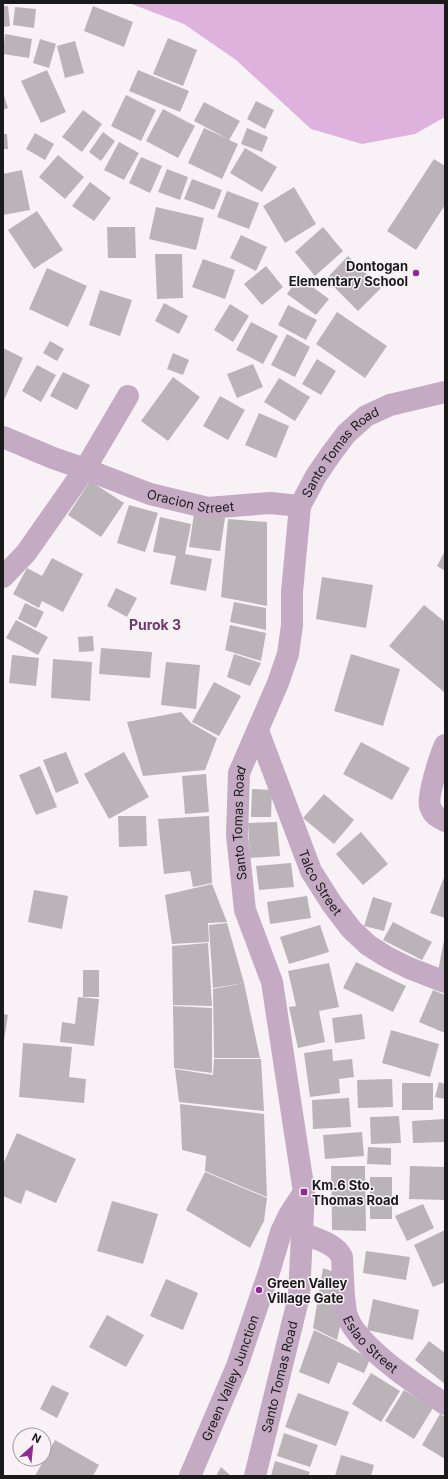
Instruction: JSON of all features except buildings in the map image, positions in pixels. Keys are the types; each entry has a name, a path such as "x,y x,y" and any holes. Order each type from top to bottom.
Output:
{"street":[{"name":"Santo Tomas Road","path":"255,1476 299,1296 304,1192 272,982 245,910 237,835 239,773 278,683 288,654 292,625 292,592 300,506 316,476 346,434 366,416 390,406 445,392"},
{"path":"3,577 26,553 85,468 128,396"},
{"name":"Oracion Street","path":"3,437 53,458 85,468 150,494 208,508 270,503 300,506"},
{"name":"Talco Street","path":"258,731 311,871 332,904 351,929 368,945 387,957 445,982"},
{"path":"445,745 430,804 436,816 445,821"},
{"name":"Green Valley Junction","path":"190,1476 237,1366 281,1232 289,1215 304,1192"},
{"name":"Eslao Street","path":"302,1233 326,1243 339,1251 342,1257 346,1312 354,1331 364,1343 413,1383 445,1404"}],"shaded area":[{"path":"129,3 445,3 445,117 415,134 362,144 311,129 236,60 184,24"}],"place":[{"name":"Dontogan Elementary School","path":"416,273"},
{"name":"Km.6 Sto. Thomas Road","path":"304,1192"},
{"name":"Green Valley Village Gate","path":"259,1290"}],"district":[{"name":"Purok 3","path":"155,624"}]}
